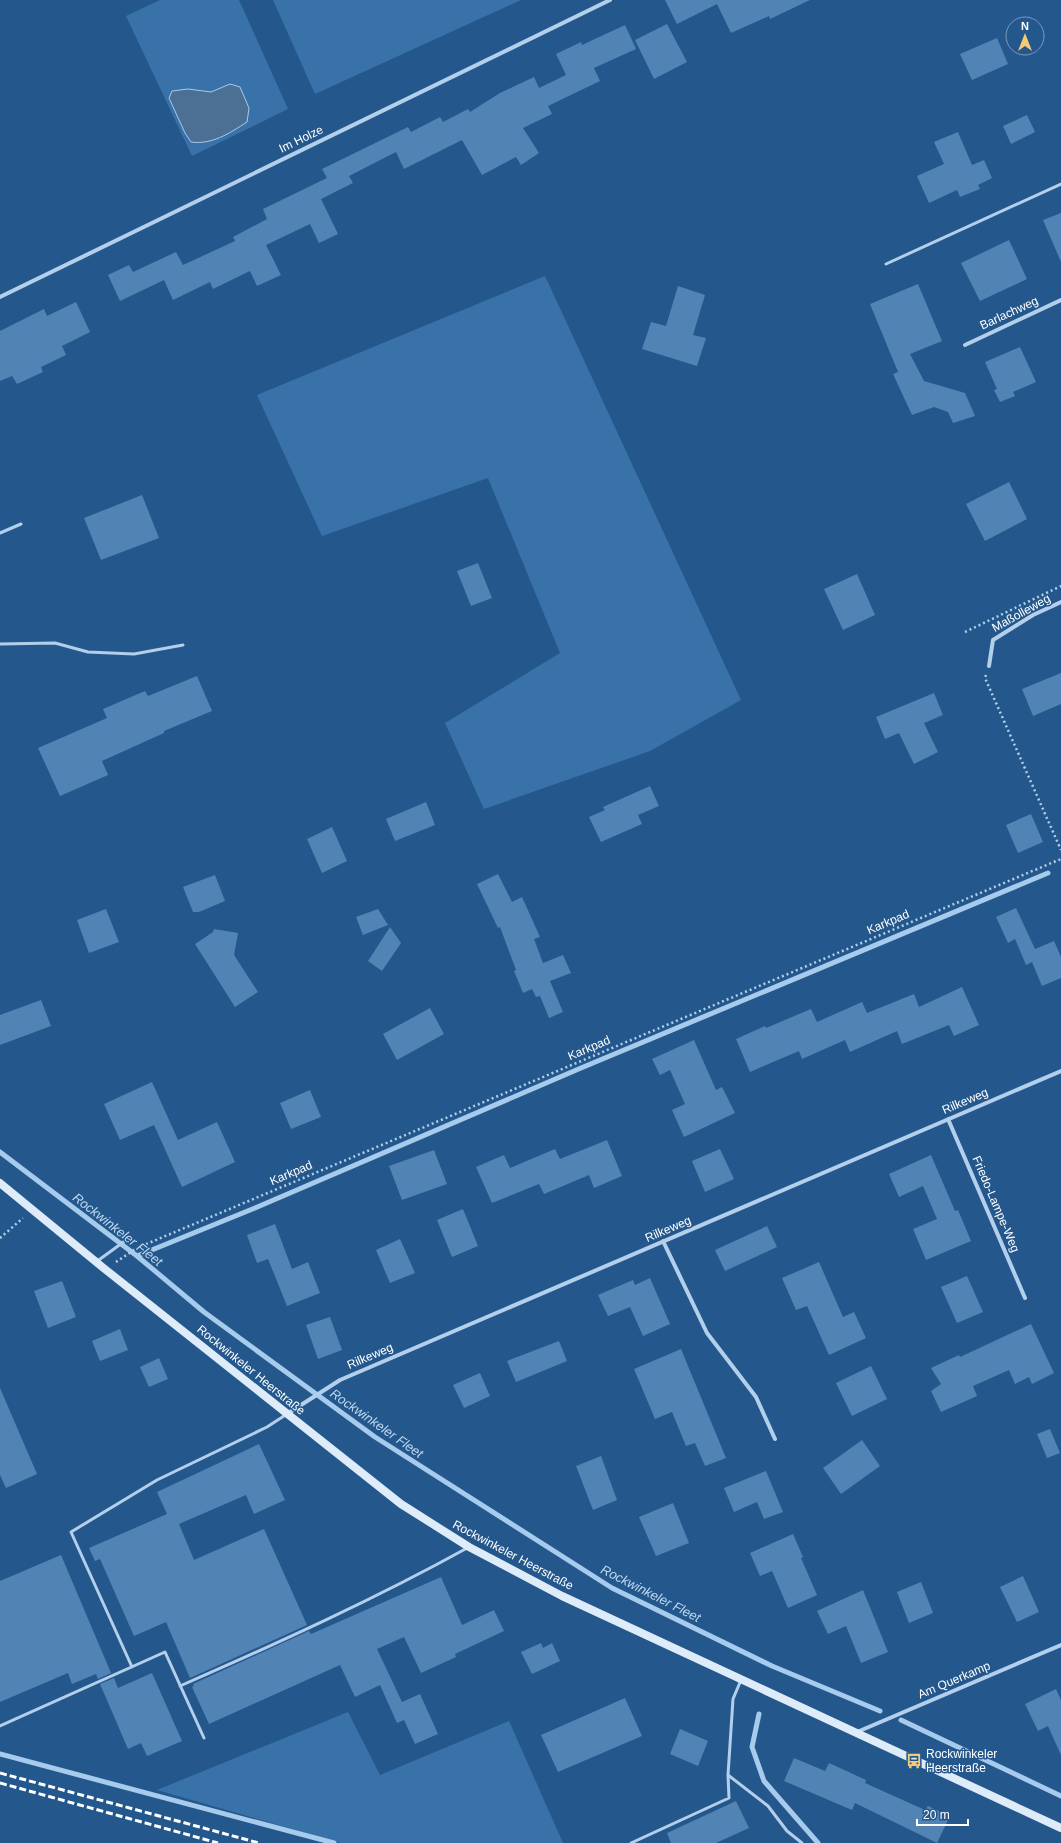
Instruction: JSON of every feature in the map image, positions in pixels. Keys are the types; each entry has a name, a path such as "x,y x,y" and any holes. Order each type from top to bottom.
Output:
{"main road":[{"name":"Rockwinkeler Heerstraße","path":"0,1183 96,1262 401,1504 469,1547 562,1596 1061,1828"}],"street":[{"name":"Im Holze","path":"0,297 610,0"},
{"name":"Barlachweg","path":"965,345 1061,300"},
{"name":"Maßolleweg","path":"989,666 993,640 1033,615 1061,602"},
{"name":"Rilkeweg","path":"287,1414 340,1380 1061,1071"},
{"name":"Friedo-Lampe-Weg","path":"948,1119 1025,1298"},
{"path":"663,1241 707,1332 756,1397 775,1439"},
{"name":"Am Querkamp","path":"855,1733 1061,1645"}],"lane":[{"path":"886,264 1061,184"},
{"path":"0,533 21,524"},
{"path":"0,644 55,643 88,652 134,654 183,645"},
{"path":"96,1262 129,1238"},
{"path":"132,1668 71,1532 157,1480 267,1427 287,1414"},
{"path":"180,1686 305,1631 432,1568 469,1547"},
{"path":"0,1726 165,1652 204,1738"},
{"path":"631,1843 729,1798 728,1775 733,1698 741,1680"},
{"path":"728,1775 768,1806 787,1831 802,1843"}],"path":[{"path":"965,632 1061,586"},
{"path":"989,666 985,678 1061,850"},
{"name":"Karkpad","path":"126,1255 137,1248 1061,859"},
{"path":"0,1238 33,1210"}],"shaded area":[{"path":"160,0 239,0 288,109 192,156 126,16"},
{"path":"273,0 521,0 315,94"},
{"path":"230,84 240,87 249,108 247,122 227,134 213,140 206,142 191,142 185,133 169,98 172,91 188,89 211,92"},
{"path":"545,276 741,700 650,751 484,809 445,723 560,653 488,478 322,536 257,395"},
{"path":"348,1712 380,1775 509,1721 563,1843 341,1843 157,1790"}],"building":[{"path":"665,0 810,0 770,19 769,16 731,33 717,4 677,24"},
{"path":"667,24 687,62 654,79 635,40"},
{"path":"625,25 636,49 594,68 600,81 548,106 552,114 523,128 539,153 521,165 516,157 482,175 462,140 404,169 396,152 349,176 353,183 321,199 338,234 319,243 310,224 266,245 281,275 257,286 250,271 213,289 210,282 173,300 164,280 120,301 108,275 129,265 133,272 176,252 183,265 235,241 233,237 267,219 263,209 327,178 322,169 408,127 411,132 440,117 443,122 468,109 470,112 500,93 534,77 539,88 566,75 556,54 581,42 582,45"},
{"path":"997,38 1008,64 972,80 960,54"},
{"path":"1027,115 1035,132 1011,144 1003,126"},
{"path":"958,132 972,165 984,160 992,178 978,185 980,189 960,197 957,190 929,203 917,176 944,164 934,142"},
{"path":"1061,213 1061,262 1043,220"},
{"path":"1009,240 1027,279 980,301 961,263"},
{"path":"918,284 942,341 910,354 924,381 965,393 975,416 953,423 948,412 934,407 912,415 893,374 898,372 870,304"},
{"path":"678,286 705,295 693,335 706,338 697,366 642,349 651,322 666,326"},
{"path":"76,302 90,332 62,346 66,355 41,367 43,372 17,384 12,376 0,381 0,331 44,309 47,316"},
{"path":"1020,347 1036,382 1013,392 1015,396 1000,402 994,390 997,389 985,362"},
{"path":"1009,482 1027,519 985,541 966,504"},
{"path":"142,495 159,538 101,560 84,518"},
{"path":"478,563 492,598 471,606 457,571"},
{"path":"857,574 875,615 843,630 824,589"},
{"path":"1061,673 1061,704 1033,716 1022,689"},
{"path":"197,676 212,711 164,731 164,733 102,761 108,775 60,796 38,748 107,718 103,709 145,691 148,696"},
{"path":"934,693 943,715 924,723 938,752 914,764 899,733 885,739 876,717"},
{"path":"650,786 659,806 638,815 642,824 601,842 589,817 605,810 603,807"},
{"path":"426,802 435,825 395,841 386,819"},
{"path":"1031,814 1043,842 1018,853 1006,825"},
{"path":"332,827 347,861 322,873 307,839"},
{"path":"498,874 512,902 522,897 540,937 534,939 543,963 563,955 571,973 550,981 563,1012 549,1018 540,996 536,997 532,989 523,993 514,971 516,970 500,927 498,928 477,884"},
{"path":"215,875 225,901 199,912 193,912 183,887"},
{"path":"1016,908 1035,949 1054,941 1061,957 1061,978 1042,986 1032,962 1026,965 1015,939 1008,943 996,917"},
{"path":"106,909 119,942 89,953 77,920"},
{"path":"378,909 388,925 363,935 356,917"},
{"path":"390,927 401,943 382,971 368,961"},
{"path":"214,929 238,933 234,955 258,992 235,1007 195,944 213,932"},
{"path":"962,987 979,1025 954,1036 949,1025 902,1044 897,1031 850,1052 845,1040 802,1059 799,1051 750,1072 736,1039 765,1026 766,1028 811,1009 817,1022 862,1002 867,1013 914,994 919,1007"},
{"path":"41,1000 51,1026 0,1045 0,1015"},
{"path":"430,1008 444,1034 397,1060 383,1034"},
{"path":"694,1040 716,1090 722,1087 735,1113 684,1137 672,1110 685,1104 670,1070 660,1075 652,1059"},
{"path":"152,1082 178,1140 217,1122 235,1162 182,1187 154,1125 120,1140 104,1104"},
{"path":"310,1090 321,1117 291,1129 280,1103"},
{"path":"607,1140 622,1176 594,1188 589,1175 544,1194 539,1184 492,1203 476,1167 504,1155 510,1168 555,1149 560,1159"},
{"path":"720,1149 734,1179 705,1192 692,1161"},
{"path":"434,1150 447,1184 402,1200 389,1166"},
{"path":"931,1155 955,1211 958,1210 971,1241 926,1260 913,1229 937,1219 923,1186 899,1197 889,1174"},
{"path":"463,1209 478,1246 452,1257 437,1220"},
{"path":"275,1224 292,1269 308,1262 320,1293 287,1306 268,1259 257,1263 247,1235"},
{"path":"767,1226 777,1247 725,1271 715,1250"},
{"path":"400,1239 415,1273 390,1283 376,1250"},
{"path":"819,1262 843,1317 854,1312 866,1338 829,1355 807,1306 796,1310 782,1278"},
{"path":"967,1276 983,1312 957,1323 941,1287"},
{"path":"650,1278 670,1324 643,1336 630,1307 608,1316 598,1295 633,1280 635,1285"},
{"path":"62,1281 76,1317 48,1328 34,1291"},
{"path":"330,1317 342,1350 318,1359 306,1325"},
{"path":"1031,1324 1054,1373 1032,1384 1029,1377 1015,1384 1009,1370 973,1386 977,1396 941,1412 931,1391 941,1384 931,1368 959,1355 960,1357"},
{"path":"120,1329 128,1350 100,1361 92,1341"},
{"path":"559,1341 567,1361 516,1382 507,1361"},
{"path":"681,1349 726,1458 705,1466 695,1443 686,1446 672,1412 655,1419 634,1369"},
{"path":"159,1358 168,1379 149,1387 140,1367"},
{"path":"871,1366 887,1399 852,1416 836,1383"},
{"path":"480,1373 490,1396 464,1408 453,1385"},
{"path":"0,1388 37,1474 6,1488 0,1475"},
{"path":"1050,1429 1060,1453 1047,1458 1037,1434"},
{"path":"862,1440 880,1466 841,1494 823,1468"},
{"path":"259,1444 285,1500 254,1514 246,1495 179,1524 194,1560 264,1529 307,1625 190,1678 166,1622 134,1636 100,1559 95,1561 89,1548 167,1514 157,1492"},
{"path":"601,1456 617,1500 593,1510 576,1466"},
{"path":"766,1471 783,1512 764,1519 757,1502 734,1512 724,1488"},
{"path":"673,1503 689,1543 656,1556 639,1517"},
{"path":"793,1534 803,1557 801,1558 817,1595 788,1608 772,1571 760,1576 750,1553"},
{"path":"61,1555 111,1673 98,1679 96,1674 72,1684 68,1673 0,1702 0,1581"},
{"path":"1023,1576 1039,1612 1017,1622 1000,1587"},
{"path":"441,1577 462,1625 494,1610 504,1631 455,1654 456,1657 421,1673 404,1637 377,1649 402,1702 420,1694 438,1734 415,1744 404,1720 397,1723 380,1685 355,1697 340,1665 209,1724 192,1687 194,1686 193,1684 309,1631 311,1634"},
{"path":"921,1582 933,1613 909,1623 897,1592"},
{"path":"863,1590 888,1652 861,1663 846,1626 828,1634 817,1611"},
{"path":"541,1643 543,1648 552,1643 560,1661 532,1674 521,1652"},
{"path":"152,1673 182,1741 147,1756 141,1743 128,1749 100,1684 114,1678 118,1688"},
{"path":"1056,1689 1061,1700 1061,1755 1048,1726 1038,1731 1025,1704"},
{"path":"625,1698 642,1736 558,1772 541,1735"},
{"path":"680,1729 708,1741 698,1766 670,1754"},
{"path":"794,1758 825,1771 829,1763 866,1780 865,1783 925,1810 928,1806 950,1816 937,1843 855,1803 852,1810 784,1781"},
{"path":"736,1801 749,1828 716,1843 671,1843 667,1833"}],"waterway":[{"path":"137,1256 255,1208 581,1068 1048,873"},
{"name":"Rockwinkeler Fleet","path":"0,1152 137,1256 204,1312 375,1437 612,1588 772,1666 880,1711"},
{"name":"Rockwinkeler Fleet","path":"759,1714 752,1747 764,1781 818,1843"},
{"path":"901,1720 1061,1796"},
{"path":"0,1754 334,1843"}],"railway":[{"path":"0,1773 259,1843"},
{"path":"0,1783 218,1843"}],"place":[{"name":"Rockwinkeler Heerstraße","path":"914,1761"}]}
